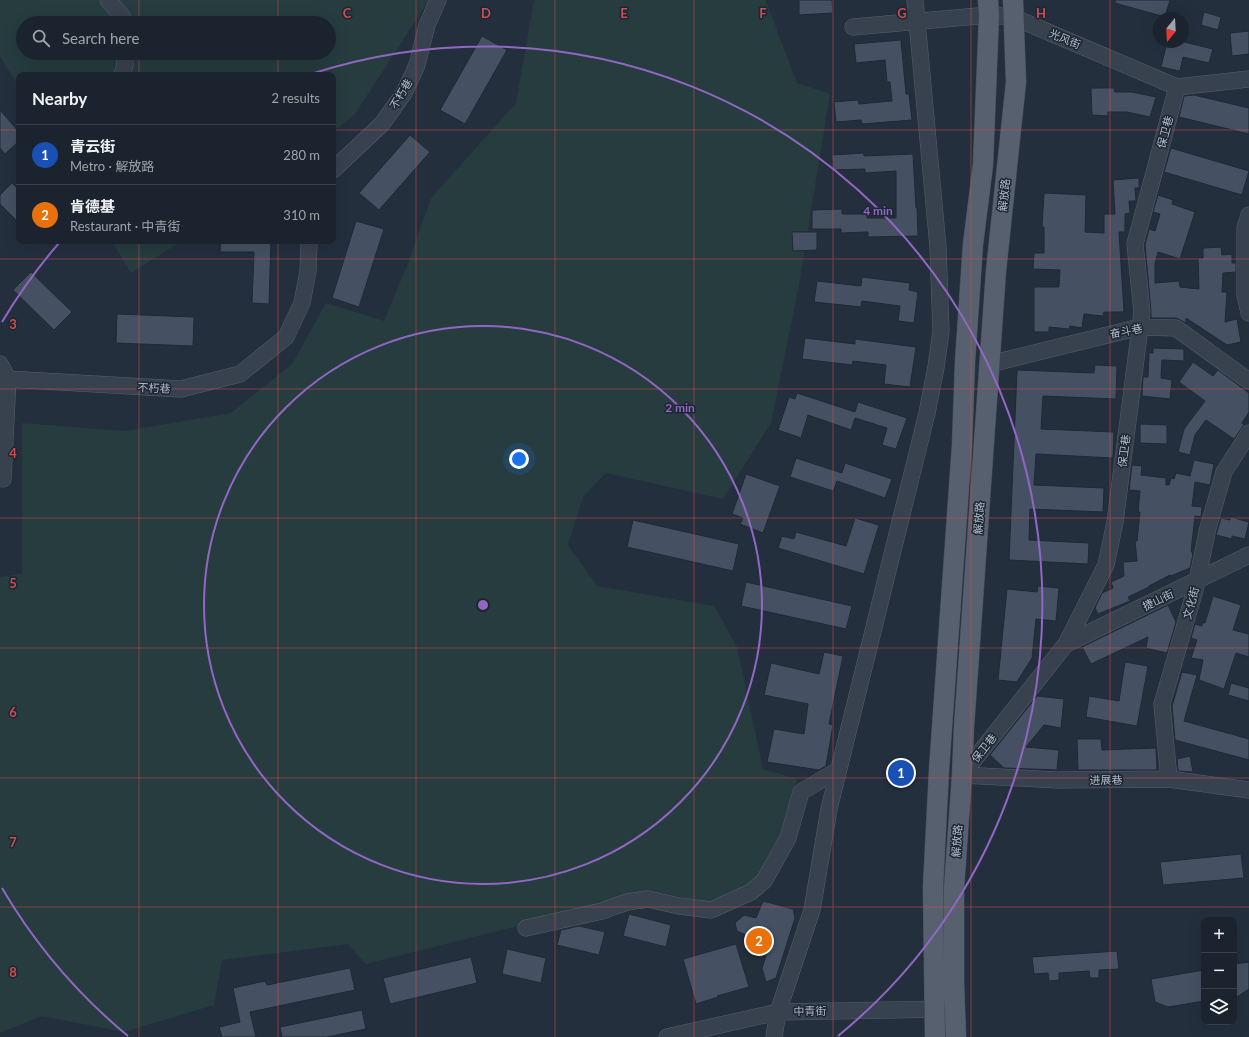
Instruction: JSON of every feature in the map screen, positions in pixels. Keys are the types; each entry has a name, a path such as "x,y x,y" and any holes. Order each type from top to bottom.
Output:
{"main road":[{"name":"解放路","path":"935,1037 933,887 939,770 961,452 973,244 982,165 988,7"},
{"name":"解放路","path":"956,1037 954,982 954,888 996,271 1016,82 1013,8"}],"street":[{"path":"108,0 122,16"},
{"name":"不朽巷","path":"336,167 382,124 404,93 417,65 427,25 438,0"},
{"path":"774,1037 778,1012 812,910 829,808 927,413 941,331 938,247 915,0"},
{"name":"光风街","path":"853,27 917,22 988,7 1013,8 1177,87 1249,79"},
{"path":"123,72 125,60"},
{"name":"保卫巷","path":"962,775 1066,644 1106,565 1115,522 1142,312 1135,244 1177,87"},
{"path":"1249,215 1245,228 1245,295 1249,313"},
{"name":"不朽巷","path":"8,379 181,389 240,374 286,337 302,302 308,271 309,244"},
{"name":"奋斗巷","path":"990,364 1140,327 1176,328 1249,380"},
{"path":"0,364 8,379 3,479"},
{"name":"文化街","path":"1169,780 1162,704 1195,590 1208,528 1224,472 1249,433"},
{"name":"捷山街","path":"1066,644 1249,555"},
{"path":"526,928 602,911 628,902 648,899 679,906 711,910 751,892 764,881 788,838 801,792 838,770"},
{"name":"进展巷","path":"962,775 1057,780 1169,780 1249,790"},
{"name":"中青街","path":"667,1037 778,1012 956,1009"}],"green space":[{"path":"0,0 429,0 355,114 336,130 336,72 16,72 16,82 0,56"},
{"path":"534,0 765,0 797,83 830,94 799,285 771,423 723,499 606,473 583,497 568,545 597,586 714,606 737,647 763,769 797,779 786,827 757,885 705,902 655,892 366,964 348,944 222,960 214,1005 124,1032 42,1016 0,1033 0,577 22,574 22,423 125,431 231,413 292,364 326,303 384,321 408,263 431,198 516,103"},
{"path":"114,244 177,244 131,273"}],"building":[{"path":"799,0 832,0 833,13 799,15"},
{"path":"1115,0 1170,0 1166,12 1153,12 1153,14 1115,3"},
{"path":"1204,12 1221,17 1218,30 1201,25"},
{"path":"1249,31 1249,54 1232,56 1230,33"},
{"path":"482,36 507,50 465,124 440,110"},
{"path":"901,40 906,94 909,94 912,120 862,124 861,120 836,122 834,102 858,100 859,104 892,101 890,82 887,82 885,60 856,63 854,44"},
{"path":"1189,43 1213,49 1209,63 1183,57 1180,71 1161,67 1166,48 1189,48"},
{"path":"1091,88 1114,88 1115,92 1132,92 1156,97 1150,117 1127,112 1108,112 1108,116 1092,115"},
{"path":"1194,95 1249,108 1249,134 1179,117 1184,96"},
{"path":"0,110 16,129 16,144 5,154 0,148"},
{"path":"410,135 430,152 379,210 359,193"},
{"path":"1171,148 1249,171 1242,195 1164,172"},
{"path":"864,153 864,156 913,154 918,236 868,237 868,232 841,233 841,229 812,229 812,210 842,209 842,214 867,214 867,218 896,218 896,171 865,173 865,169 833,170 832,155"},
{"path":"1139,178 1139,188 1135,188 1136,201 1129,201 1130,213 1125,214 1125,232 1119,232 1124,312 1104,312 1103,316 1084,314 1082,328 1070,326 1069,329 1049,327 1049,332 1034,332 1034,287 1059,287 1060,270 1033,269 1034,253 1044,253 1044,227 1042,227 1044,193 1086,195 1085,232 1104,233 1104,214 1115,214 1113,180"},
{"path":"12,183 16,187 16,220 0,204 0,195"},
{"path":"1158,195 1173,200 1172,204 1195,212 1180,259 1158,252 1155,264 1155,283 1179,281 1180,287 1199,289 1198,258 1203,258 1203,248 1221,247 1222,255 1232,254 1232,263 1236,263 1236,272 1223,273 1222,292 1227,292 1225,322 1237,319 1241,342 1227,345 1186,318 1186,323 1176,318 1151,318 1145,245 1149,229 1155,231 1160,214 1153,212"},
{"path":"356,221 384,229 359,307 332,298"},
{"path":"792,232 817,232 817,250 793,251"},
{"path":"221,244 271,244 269,304 252,303 254,252 220,252"},
{"path":"31,272 72,312 54,330 13,290"},
{"path":"862,277 910,283 909,290 918,292 914,323 898,321 900,306 862,301 861,307 814,302 817,281 861,286"},
{"path":"117,314 194,317 193,346 116,343"},
{"path":"805,338 855,344 855,339 916,347 910,387 884,384 886,365 853,361 852,365 802,359"},
{"path":"1153,348 1184,349 1184,361 1162,360 1161,378 1172,380 1170,399 1142,396 1143,377 1148,377 1149,353 1153,353"},
{"path":"1193,362 1213,376 1218,370 1249,393 1249,412 1242,423 1244,425 1234,439 1206,420 1195,435 1190,455 1178,452 1184,429 1205,401 1179,382"},
{"path":"1095,365 1117,366 1116,399 1043,396 1041,429 1114,432 1113,458 1036,454 1034,485 1104,488 1103,512 1030,509 1029,540 1089,543 1088,564 1009,560 1017,370 1094,373"},
{"path":"797,393 855,412 858,402 907,418 896,449 882,445 887,428 855,418 851,430 808,415 801,438 778,430 789,397 795,399"},
{"path":"1140,424 1167,425 1167,444 1140,443"},
{"path":"796,458 842,473 845,463 892,479 885,498 837,481 833,491 790,477"},
{"path":"1194,460 1214,464 1210,485 1195,482 1192,506 1202,507 1201,517 1195,516 1191,551 1193,554 1190,568 1171,576 1170,575 1128,597 1130,601 1098,614 1095,608 1102,593 1113,588 1111,582 1124,576 1123,562 1137,561 1135,541 1137,541 1140,512 1138,512 1140,491 1129,490 1132,465 1142,466 1141,475 1166,478 1166,485 1169,485 1171,478 1174,479 1176,473 1190,476"},
{"path":"746,474 780,486 763,533 740,524 743,518 732,514"},
{"path":"1231,517 1249,522 1245,539 1232,536 1232,539 1216,535 1221,518 1230,520"},
{"path":"855,518 879,525 864,574 778,548 782,536 794,539 796,532 846,546"},
{"path":"633,520 739,544 733,571 627,547"},
{"path":"746,582 852,606 846,629 741,606"},
{"path":"1038,586 1059,588 1056,621 1036,619 1032,658 1017,682 998,680 1007,589 1037,592"},
{"path":"1213,596 1241,605 1233,630 1249,634 1249,657 1236,653 1224,689 1199,680 1203,660 1191,658 1197,640 1191,638 1195,624 1202,626 1202,623 1205,623"},
{"path":"1168,605 1176,622 1167,653 1146,648 1148,637 1091,664 1082,647"},
{"path":"824,652 843,656 829,724 833,725 826,766 819,770 767,762 774,729 804,734 808,704 764,695 771,663 819,674"},
{"path":"1125,662 1148,666 1137,726 1086,717 1089,696 1119,701"},
{"path":"1182,672 1197,675 1184,721 1249,739 1249,760 1175,740 1172,706"},
{"path":"1231,683 1249,688 1249,701 1228,695"},
{"path":"1037,696 1064,699 1061,728 1044,725 1026,747 1059,750 1057,770 1004,768 990,755"},
{"path":"1077,739 1101,739 1102,750 1156,748 1157,770 1078,770"},
{"path":"1190,756 1193,772 1178,771 1177,759"},
{"path":"1241,854 1244,878 1163,885 1160,862"},
{"path":"763,901 793,909 795,918 776,978 766,982 762,968 769,946 737,931 735,923 744,915 756,918"},
{"path":"629,914 671,925 666,947 623,936"},
{"path":"579,926 605,932 599,955 557,945 561,930"},
{"path":"736,944 749,987 717,996 718,997 696,1004 683,959"},
{"path":"507,949 546,958 541,983 502,974"},
{"path":"1117,951 1119,969 1099,970 1099,978 1090,978 1089,971 1059,973 1059,980 1049,981 1048,973 1034,974 1032,957"},
{"path":"471,957 477,983 390,1004 383,978"},
{"path":"1249,962 1249,989 1237,997 1237,989 1237,964"},
{"path":"350,968 355,990 250,1012 256,1037 222,1037 219,1027 240,1022 233,988 265,981 267,985"},
{"path":"1201,971 1201,1002 1168,1007 1155,1002 1151,979"},
{"path":"362,1010 366,1029 327,1037 282,1037 280,1027"}],"place":[{"name":"青云街","path":"901,773"},
{"name":"肯德基","path":"759,941"}]}
